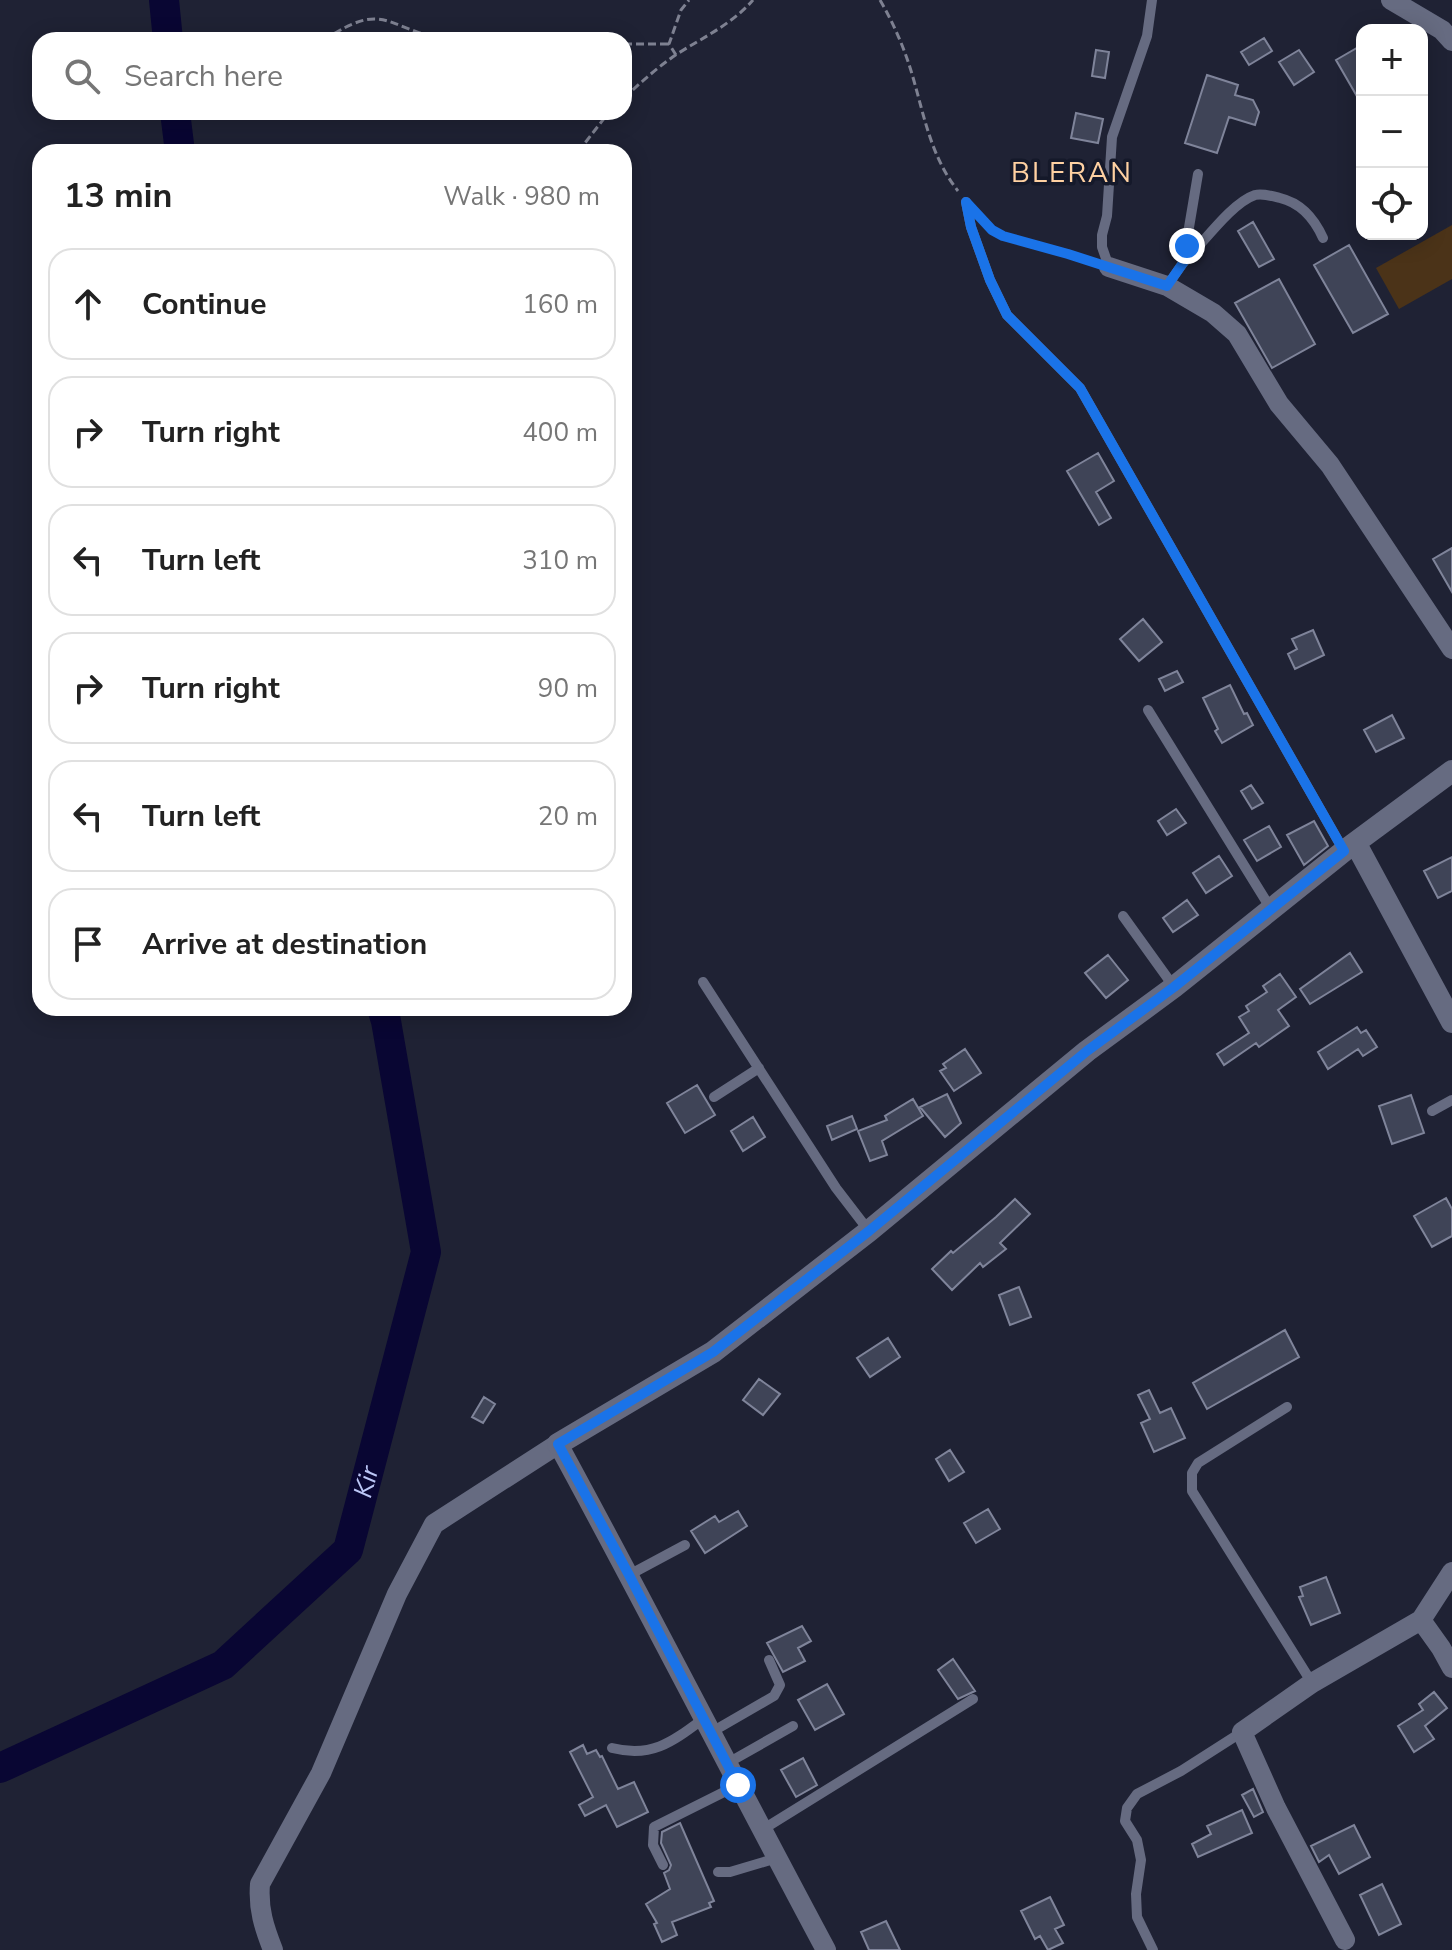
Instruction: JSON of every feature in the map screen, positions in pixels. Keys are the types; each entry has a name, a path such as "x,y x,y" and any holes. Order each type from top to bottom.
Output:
{"street":[{"path":"1391,0 1449,32"},
{"path":"1109,267 1167,286 1213,313 1237,334 1279,404 1330,465 1452,649"},
{"path":"273,1950 258,1902 260,1884 321,1773 397,1594 434,1524 558,1444 713,1352 869,1231 1087,1051 1452,771"},
{"path":"1350,847 1452,1022"},
{"path":"558,1444 826,1950"},
{"path":"1345,1940 1276,1808 1242,1732 1312,1683 1421,1620 1452,1572"},
{"path":"1421,1620 1452,1668"}],"lane":[{"path":"1109,267 1102,247 1102,235 1107,216 1112,137 1147,36 1152,0"},
{"path":"1183,263 1198,174"},
{"path":"1167,286 1183,263 1229,214 1259,194 1300,205 1323,238"},
{"path":"966,202 971,227 990,280 1007,315 1080,388 1350,847"},
{"path":"1148,710 1272,911"},
{"path":"1123,916 1174,987"},
{"path":"703,982 836,1188 869,1231"},
{"path":"714,1097 759,1068"},
{"path":"1432,1111 1452,1100"},
{"path":"1287,1407 1198,1463 1191,1483 1192,1491 1312,1683"},
{"path":"629,1575 685,1545"},
{"path":"612,1748 637,1751 669,1744 774,1696 780,1685 769,1660"},
{"path":"762,1830 973,1699"},
{"path":"726,1764 793,1726"},
{"path":"1153,1950 1137,1917 1136,1894 1141,1860 1137,1840 1125,1821 1127,1808 1137,1794 1181,1771 1242,1732"},
{"path":"663,1865 653,1845 654,1827 738,1785"},
{"path":"718,1872 730,1872 777,1858"}],"path":[{"path":"669,44 681,10 689,0"},
{"path":"632,91 676,55 742,12 753,0"},
{"path":"880,0 897,30 914,79 929,140 950,180 966,202 985,224 1003,236 1109,267"},
{"path":"396,16 422,32"},
{"path":"331,32 334,28"},
{"path":"632,44 669,44"},
{"path":"669,44 676,55"},
{"path":"584,144 603,120"}],"shaded area":[{"path":"1452,225 1452,279 1399,309 1376,268"}],"building":[{"path":"1264,38 1272,51 1249,65 1241,52"},
{"path":"1356,48 1356,95 1336,60"},
{"path":"1096,50 1109,52 1105,78 1092,76"},
{"path":"1299,50 1314,72 1294,85 1279,62"},
{"path":"1207,75 1238,85 1235,95 1253,100 1259,112 1255,125 1229,117 1217,153 1185,143"},
{"path":"1076,113 1103,119 1098,143 1071,138"},
{"path":"1253,222 1274,259 1259,267 1238,231"},
{"path":"1349,245 1388,314 1353,333 1314,265"},
{"path":"1279,279 1315,344 1272,368 1235,303"},
{"path":"1098,453 1114,481 1096,492 1111,518 1099,525 1067,471"},
{"path":"1452,548 1452,592 1433,559"},
{"path":"1143,619 1162,642 1139,661 1120,639"},
{"path":"1313,630 1324,655 1295,669 1288,654 1297,649 1292,639"},
{"path":"1177,671 1183,682 1165,691 1159,679"},
{"path":"1230,685 1253,725 1222,743 1203,698"},
{"path":"1392,715 1404,738 1376,752 1364,730"},
{"path":"1251,785 1263,803 1252,809 1241,791"},
{"path":"1176,809 1186,823 1167,835 1158,821"},
{"path":"1314,821 1328,846 1304,865 1287,835"},
{"path":"1269,826 1281,847 1257,861 1244,840"},
{"path":"1219,856 1232,876 1206,893 1193,873"},
{"path":"1452,857 1452,891 1438,898 1424,871"},
{"path":"1187,900 1198,915 1173,932 1163,918"},
{"path":"1350,953 1362,972 1310,1004 1300,989"},
{"path":"1108,955 1128,980 1106,998 1085,973"},
{"path":"1280,974 1296,997 1278,1010 1289,1026 1259,1047 1256,1043 1224,1065 1217,1054 1249,1033 1239,1017 1249,1011 1246,1006 1267,992 1263,986"},
{"path":"1357,1027 1361,1033 1366,1030 1377,1047 1363,1056 1358,1049 1328,1069 1318,1052"},
{"path":"965,1049 981,1073 954,1091 940,1071 946,1068 943,1064"},
{"path":"697,1085 715,1115 685,1133 667,1103"},
{"path":"947,1094 961,1123 945,1137 920,1107"},
{"path":"1411,1095 1424,1133 1392,1144 1379,1106"},
{"path":"913,1099 923,1116 882,1141 887,1155 870,1161 858,1131 887,1120 885,1116"},
{"path":"852,1116 857,1129 832,1140 827,1126"},
{"path":"753,1117 765,1137 743,1151 731,1131"},
{"path":"1446,1198 1452,1209 1452,1236 1432,1247 1414,1216"},
{"path":"1015,1199 1030,1214 1000,1243 1006,1249 983,1267 980,1263 952,1290 932,1269"},
{"path":"1019,1287 1031,1317 1010,1325 999,1295"},
{"path":"1285,1330 1299,1357 1207,1409 1193,1383"},
{"path":"888,1338 900,1357 870,1377 857,1358"},
{"path":"759,1379 780,1394 763,1415 743,1400"},
{"path":"1149,1390 1160,1413 1171,1408 1185,1438 1154,1452 1141,1423 1150,1419 1138,1395"},
{"path":"484,1397 495,1404 483,1423 472,1417"},
{"path":"950,1450 964,1472 949,1481 936,1459"},
{"path":"988,1509 1000,1529 976,1543 964,1523"},
{"path":"738,1511 747,1526 705,1553 691,1531 715,1516 719,1522"},
{"path":"1326,1577 1340,1613 1311,1625 1299,1597 1303,1596 1300,1587"},
{"path":"802,1626 811,1641 798,1648 805,1661 783,1672 767,1643"},
{"path":"953,1659 975,1691 958,1699 938,1670"},
{"path":"827,1684 844,1714 815,1730 798,1700"},
{"path":"1434,1692 1447,1708 1425,1726 1434,1739 1414,1752 1398,1726 1423,1710 1419,1704"},
{"path":"583,1745 587,1754 596,1750 602,1756 618,1789 634,1782 648,1812 617,1827 606,1805 585,1816 579,1805 593,1797 570,1752"},
{"path":"803,1758 817,1785 796,1797 781,1770"},
{"path":"1253,1789 1263,1812 1254,1817 1242,1795"},
{"path":"1242,1810 1252,1833 1198,1857 1192,1844 1211,1834 1207,1826"},
{"path":"680,1823 714,1901 709,1903 711,1907 672,1922 677,1935 662,1942 654,1924 657,1923 646,1904 670,1889 664,1873 671,1865 661,1843 662,1832"},
{"path":"1354,1825 1370,1857 1339,1874 1329,1855 1319,1862 1311,1846"},
{"path":"1382,1884 1401,1924 1379,1935 1360,1895"},
{"path":"1050,1897 1064,1925 1055,1929 1063,1943 1048,1950 1040,1936 1035,1939 1021,1911"},
{"path":"886,1921 900,1950 869,1950 861,1932"}],"waterway":[{"name":"Kir","path":"164,0 167,32"},
{"name":"Kir","path":"176,120 179,144"},
{"name":"Kir","path":"0,1768 223,1665 348,1550 426,1252 384,1016"}],"district":[{"name":"BLERAN","path":"1072,172"}],"route":[{"path":"738,1785 558,1444 713,1352 869,1231 1087,1051 1272,911 1344,851 1080,388 1007,315 990,280 971,227 966,202 992,230 1017,242 1068,254 1167,286 1183,263 1187,246"}]}
